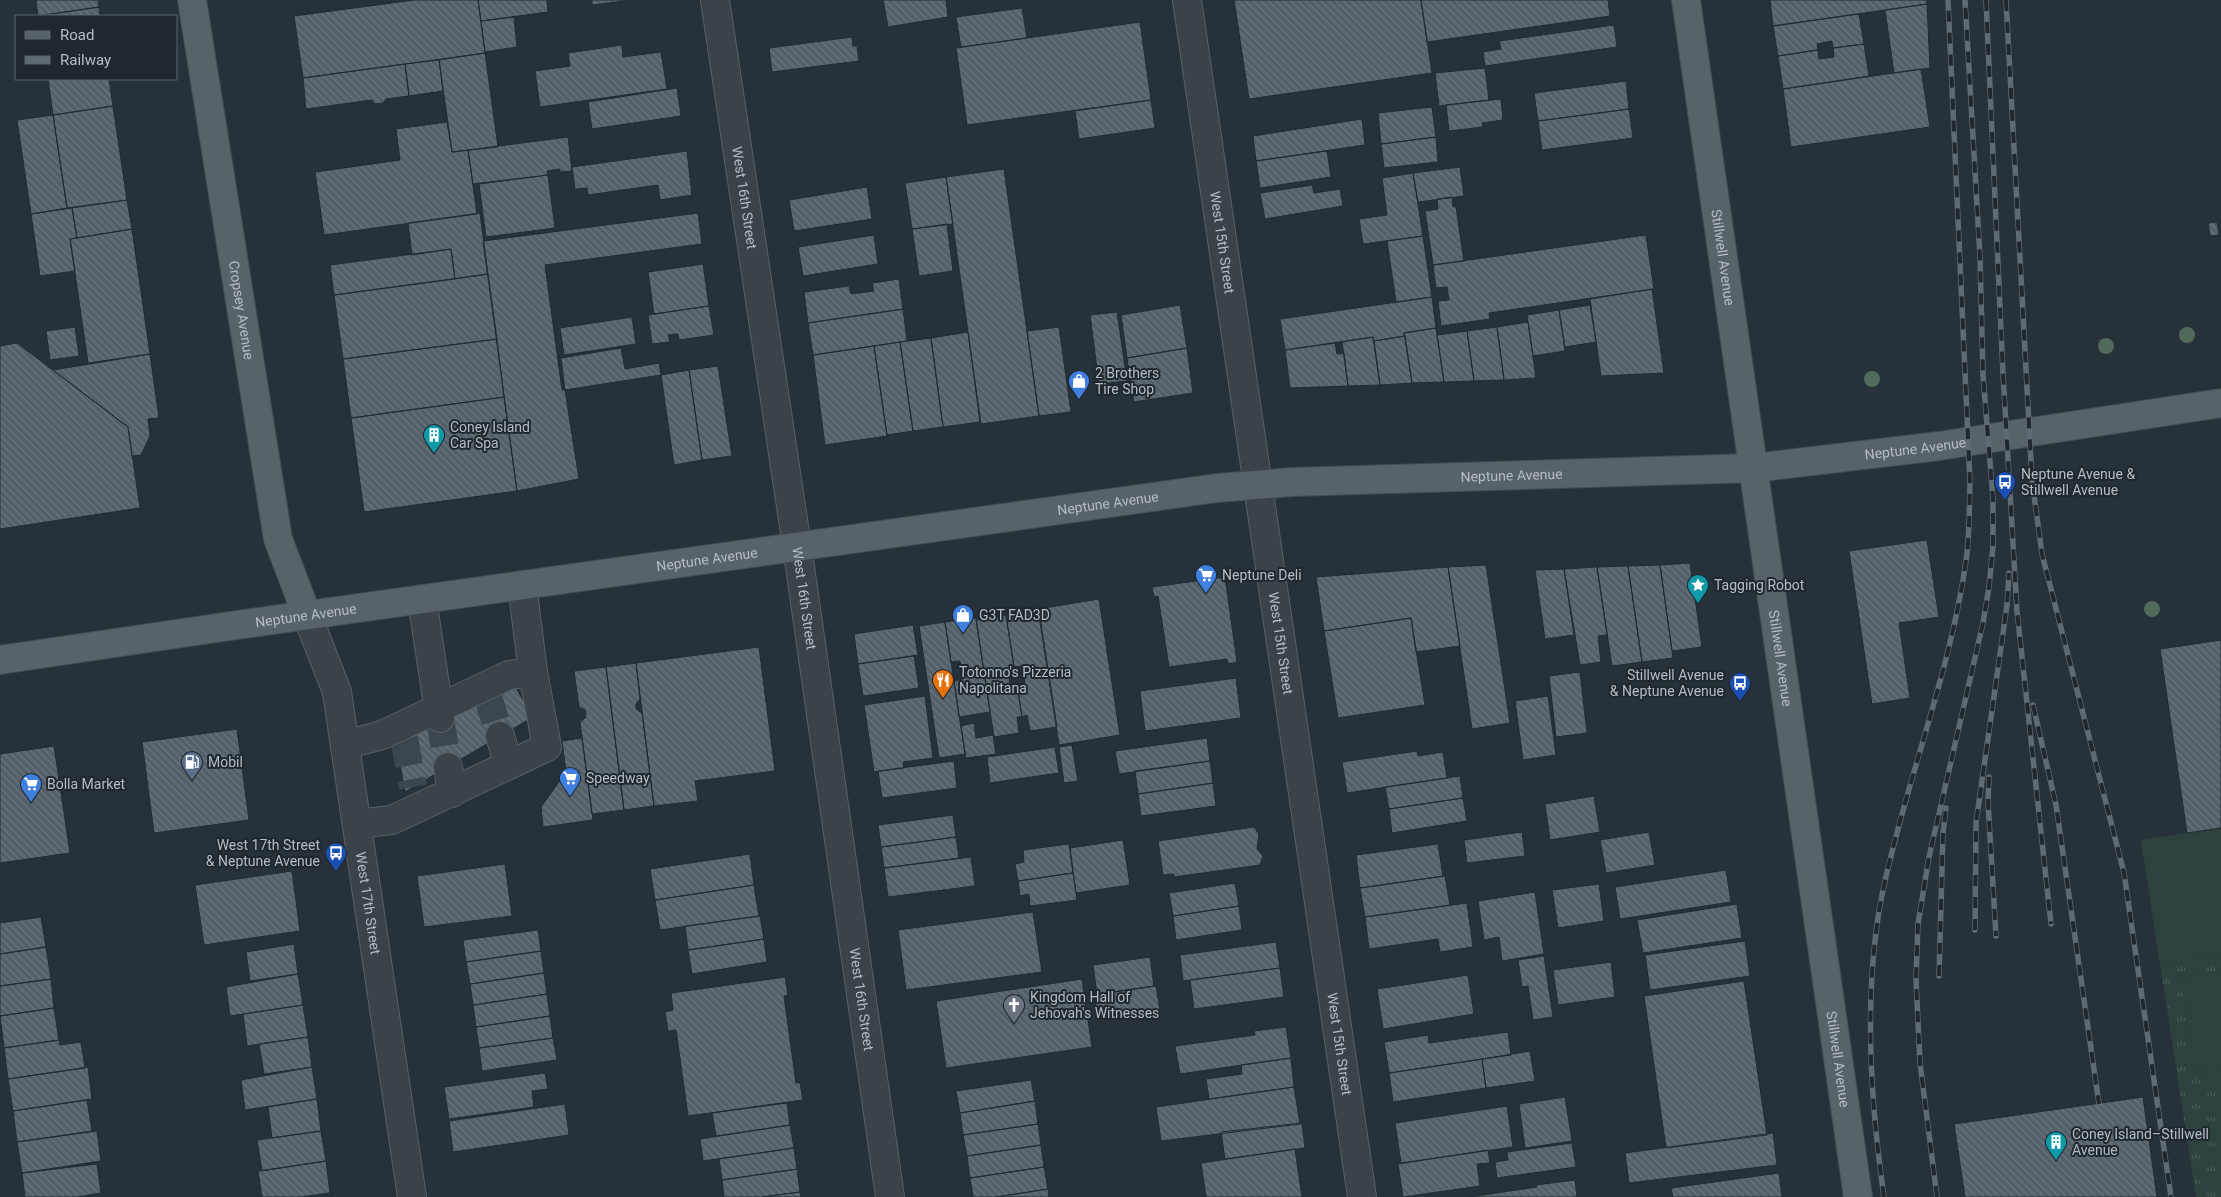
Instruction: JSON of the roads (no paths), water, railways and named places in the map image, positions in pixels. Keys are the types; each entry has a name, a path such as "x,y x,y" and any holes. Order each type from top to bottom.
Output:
{"main road":[{"name":"Cropsey Avenue","path":"192,0 278,539 307,615"},
{"name":"Stillwell Avenue","path":"1686,0 1858,1197"},
{"name":"Neptune Avenue","path":"0,660 522,584 1258,484 1754,468 1939,446 2221,403"}],"street":[{"name":"West 16th Street","path":"715,0 797,546 890,1197"},
{"name":"West 15th Street","path":"1187,0 1362,1197"},
{"path":"358,824 392,820 415,798 452,793 547,747 533,672 522,584"},
{"path":"422,599 440,713"},
{"name":"West 17th Street","path":"307,615 337,692 412,1197"},
{"path":"345,745 382,735 402,732 485,691 509,675 533,672"},
{"path":"500,736 509,765"},
{"path":"448,767 452,793"}],"tunnel":[{"path":"487,694 500,736"},
{"path":"440,718 448,767"},
{"path":"404,738 413,787"}],"railway":[{"path":"1884,1197 1872,1084 1872,969 1876,932 1892,853 1959,603 1969,531 1970,482 1948,0"},
{"path":"1937,1197 1920,1063 1916,980 1918,924 1929,857 1983,623 1993,546 1993,499 1983,375 1980,257 1965,0"},
{"path":"1986,0 2003,374 2017,611 2051,924"},
{"path":"2006,0 2032,480 2042,554 2124,873 2171,1197"},
{"path":"1975,930 1976,823 2007,605 2009,573"},
{"path":"2033,705 2056,805 2099,1104"},
{"path":"1989,777 1988,802 1996,936"},
{"path":"1939,976 1943,833 1946,808"}],"place":[{"name":"2 Brothers Tire Shop","path":"1079,400"},
{"name":"Coney Island Car Spa","path":"434,454"},
{"name":"Neptune Avenue & Stillwell Avenue","path":"2005,501"},
{"name":"Neptune Deli","path":"1206,594"},
{"name":"Tagging Robot","path":"1698,604"},
{"name":"G3T FAD3D","path":"963,634"},
{"name":"Totonno's Pizzeria Napolitana","path":"943,699"},
{"name":"Stillwell Avenue & Neptune Avenue","path":"1740,702"},
{"name":"Mobil","path":"192,781"},
{"name":"Speedway","path":"570,797"},
{"name":"Bolla Market","path":"31,803"},
{"name":"West 17th Street & Neptune Avenue","path":"336,872"},
{"name":"Kingdom Hall of Jehovah's Witnesses","path":"1014,1024"},
{"name":"Coney Island–Stillwell Avenue","path":"2056,1161"}]}
